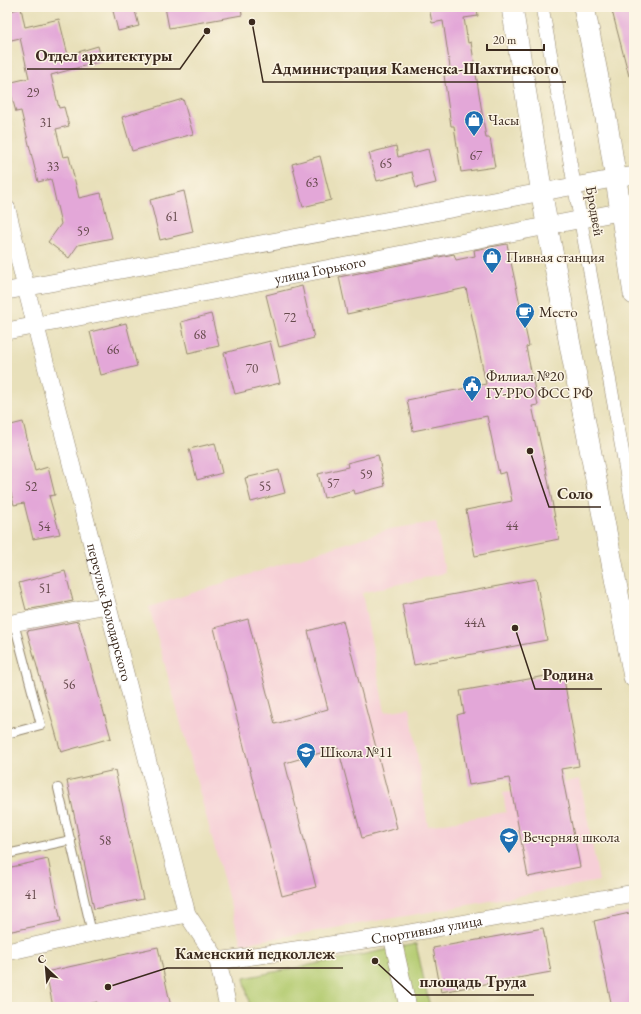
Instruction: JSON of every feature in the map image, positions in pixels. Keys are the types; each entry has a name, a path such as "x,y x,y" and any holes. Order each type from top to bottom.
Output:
{"street":[{"path":"512,7 547,226 634,677"},
{"name":"Бродвей","path":"542,7 634,515"},
{"path":"584,7 607,123 624,177 634,294"},
{"path":"7,291 624,177"},
{"name":"переулок Володарского","path":"7,209 186,914 218,961 228,1007"},
{"name":"улица Горького","path":"7,331 627,210"},
{"path":"10,624 107,605"},
{"name":"Спортивная улица","path":"218,961 392,936 634,893"},
{"path":"7,952 186,914"},
{"path":"392,936 408,1007"}],"lane":[{"path":"7,734 41,726 10,624"},
{"path":"58,788 92,933"},
{"path":"7,854 71,840"}],"shaded area":[{"name":"Школа №11","path":"436,522 445,573 362,593 385,712 410,708 428,826 506,812 503,793 580,779 599,881 241,944 149,607 390,529"}],"green space":[{"path":"416,944 430,1007 250,1007 244,978"}],"building":[{"path":"112,7 134,7 139,26 118,31"},
{"path":"165,7 241,7 242,15 169,28"},
{"path":"429,7 477,7 478,16 464,18 468,43 471,42 486,138 490,138 495,167 461,172 454,126 451,126 444,75 451,74 443,21 432,23"},
{"path":"611,7 634,7 634,75 629,76"},
{"path":"21,8 25,27 59,19 68,55 98,46 102,61 51,75 59,108 64,107 69,126 56,129 63,157 69,156 79,198 101,193 112,238 78,245 69,258 48,242 61,224 51,179 38,182 21,111 16,112 8,83 29,78 20,38 7,41 7,12"},
{"path":"183,99 193,134 132,151 122,117"},
{"path":"396,146 398,157 428,149 436,183 416,188 412,172 377,181 369,153"},
{"path":"320,156 331,200 303,207 292,164"},
{"path":"184,191 193,232 160,240 150,200"},
{"path":"507,244 529,346 526,347 538,405 532,406 545,464 559,539 475,556 466,510 512,501 506,472 499,474 487,416 413,431 407,400 486,384 466,288 347,314 339,277 454,254 456,260 475,256 474,250"},
{"path":"302,286 314,338 279,347 266,295"},
{"path":"211,314 219,346 188,353 181,322"},
{"path":"126,323 137,366 101,375 90,332"},
{"path":"270,341 280,383 235,394 224,353"},
{"path":"23,422 35,471 48,467 55,495 49,496 60,534 33,539 24,503 14,505 7,478 7,426"},
{"path":"215,443 222,473 197,480 189,449"},
{"path":"378,455 385,486 355,494 354,490 324,498 318,474 348,467 347,463"},
{"path":"279,470 285,493 251,502 245,478"},
{"path":"65,571 73,601 26,610 19,583"},
{"path":"536,579 547,640 414,665 402,604"},
{"path":"248,619 275,724 328,709 308,631 343,621 397,828 362,838 338,748 285,763 316,887 282,896 214,628"},
{"path":"78,621 111,738 61,752 27,631"},
{"path":"563,673 579,766 561,769 580,867 528,877 509,778 469,785 457,715 464,713 460,691"},
{"path":"115,770 143,899 94,909 67,781"},
{"path":"48,859 61,921 7,932 7,868"},
{"path":"634,912 634,1007 612,1007 594,921"},
{"path":"543,928 551,972 441,992 433,948"},
{"path":"158,947 171,1007 98,1007 97,1002 75,1007 53,1007 46,972"}],"place":[{"name":"Администрация Каменска-Шахтинского","path":"252,22"},
{"name":"Отдел архитектуры","path":"207,31"},
{"name":"Часы","path":"474,137"},
{"name":"Пивная станция","path":"492,274"},
{"name":"Место","path":"525,329"},
{"name":"Филиал №20 ГУ-РРО ФСС РФ","path":"472,402"},
{"name":"Соло","path":"530,451"},
{"name":"Родина","path":"515,628"},
{"name":"Школа №11","path":"306,769"},
{"name":"Вечерняя школа","path":"509,854"},
{"name":"площадь Труда","path":"375,961"},
{"name":"Каменский педколлеж","path":"108,987"}]}
